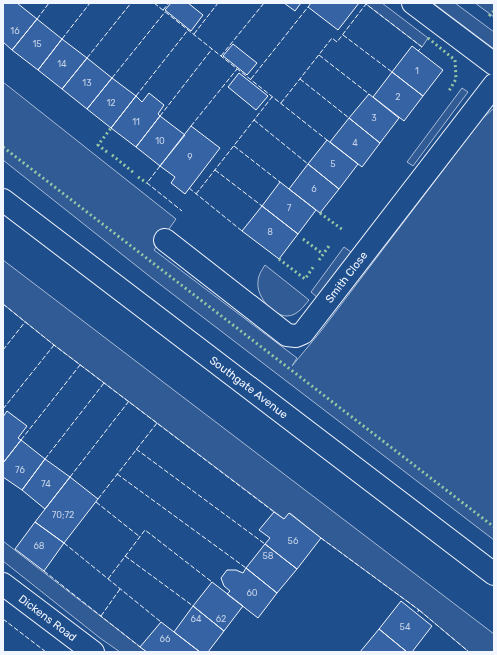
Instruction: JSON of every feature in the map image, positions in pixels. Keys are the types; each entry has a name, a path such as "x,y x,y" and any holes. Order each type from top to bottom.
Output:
{"street":[{"path":"413,3 494,64"},
{"name":"Smith Close","path":"165,240 287,335 296,336 304,333 494,85"},
{"name":"Southgate Avenue","path":"3,200 494,574"},
{"name":"Dickens Road","path":"3,584 93,652"}],"shaded area":[{"path":"382,3 428,38 422,47 366,4"},
{"path":"433,3 455,3 494,32 494,49"},
{"path":"475,3 494,3 494,17"},
{"path":"3,82 176,219 154,250 297,358 292,366 321,331 482,119 494,108 494,540 153,279 3,160"},
{"path":"462,88 468,92 413,166 407,162"},
{"path":"344,247 351,252 318,298 311,292"},
{"path":"3,260 494,634 494,652 469,652 419,610 321,538 290,513 284,519 54,345 3,304"},
{"path":"265,265 309,300 297,313 291,316 282,315 276,313 266,304 258,287 258,279"},
{"path":"3,541 147,652 120,652 100,638 3,561"}],"building":[{"path":"3,3 17,3 37,19 12,50 3,42"},
{"path":"171,3 188,3 203,15 191,31 165,10"},
{"path":"284,3 301,3 295,11"},
{"path":"311,3 359,3 338,30 308,7"},
{"path":"37,19 62,39 38,70 12,50"},
{"path":"62,39 87,58 62,89 38,70"},
{"path":"233,44 257,63 247,75 223,56"},
{"path":"412,46 443,70 423,96 392,72"},
{"path":"87,58 112,78 87,109 62,89"},
{"path":"392,72 423,96 404,121 373,97"},
{"path":"239,73 268,96 256,110 228,87"},
{"path":"112,78 136,96 111,128 87,109"},
{"path":"149,93 164,105 158,114 160,116 136,147 111,128 136,96 142,102"},
{"path":"369,94 399,118 380,143 349,118"},
{"path":"160,116 185,135 160,166 136,147"},
{"path":"349,118 380,143 362,167 330,142"},
{"path":"191,126 220,148 185,194 171,183 175,177 160,166"},
{"path":"327,140 358,164 339,189 308,164"},
{"path":"308,164 339,189 320,213 289,189"},
{"path":"280,182 316,210 298,234 262,206"},
{"path":"262,206 298,234 279,259 242,231"},
{"path":"7,411 27,426 18,438 21,440 3,463 3,417"},
{"path":"21,440 45,459 22,490 3,477 3,463"},
{"path":"45,459 70,477 45,509 22,490"},
{"path":"70,477 98,499 64,543 35,522"},
{"path":"274,512 284,519 289,513 321,538 297,569 265,544 270,538 259,530"},
{"path":"35,522 64,543 44,571 15,549"},
{"path":"265,544 297,569 277,593 246,568"},
{"path":"246,568 277,593 258,618 227,594 230,591 224,586 221,578 227,570 236,570 243,573"},
{"path":"212,582 243,606 224,631 193,606"},
{"path":"401,601 432,626 412,652 407,652 379,629"},
{"path":"193,606 224,631 208,652 200,652 174,632"},
{"path":"161,622 200,652 147,652 140,647"},
{"path":"379,629 407,652 360,652"}],"hedge":[{"path":"489,16 494,11"},
{"path":"428,38 455,60 456,79 449,91"},
{"path":"107,152 98,145 111,128"},
{"path":"3,147 494,527"},
{"path":"112,155 134,173"},
{"path":"138,177 147,183"},
{"path":"320,213 343,230"},
{"path":"303,239 323,254"},
{"path":"319,260 329,246"},
{"path":"279,259 305,279 314,266"}],"fence":[{"path":"37,19 49,3"},
{"path":"62,39 90,3"},
{"path":"87,58 131,3"},
{"path":"154,3 327,140"},
{"path":"163,10 169,3"},
{"path":"194,34 218,3"},
{"path":"221,56 264,3"},
{"path":"281,103 332,38 337,42 366,4 422,47 418,51"},
{"path":"251,79 308,7"},
{"path":"112,78 165,12"},
{"path":"136,96 188,30"},
{"path":"343,35 392,72"},
{"path":"160,116 212,49"},
{"path":"319,55 369,94"},
{"path":"191,126 237,69"},
{"path":"300,79 349,118"},
{"path":"196,194 272,97"},
{"path":"254,120 308,164"},
{"path":"234,146 280,182"},
{"path":"160,166 147,183 182,211"},
{"path":"215,170 262,206"},
{"path":"189,188 242,231"},
{"path":"3,304 54,345 274,512"},
{"path":"3,350 25,322"},
{"path":"3,409 54,345"},
{"path":"21,440 80,365"},
{"path":"45,459 104,383"},
{"path":"70,477 129,401"},
{"path":"98,499 157,423"},
{"path":"136,449 265,544"},
{"path":"117,474 246,568"},
{"path":"96,502 140,537"},
{"path":"108,579 145,530 212,582"},
{"path":"321,538 419,610 417,613"},
{"path":"64,543 161,622"},
{"path":"125,556 193,606"},
{"path":"44,571 140,647"},
{"path":"101,616 120,589"},
{"path":"419,610 469,652"},
{"path":"3,619 46,652"}]}
